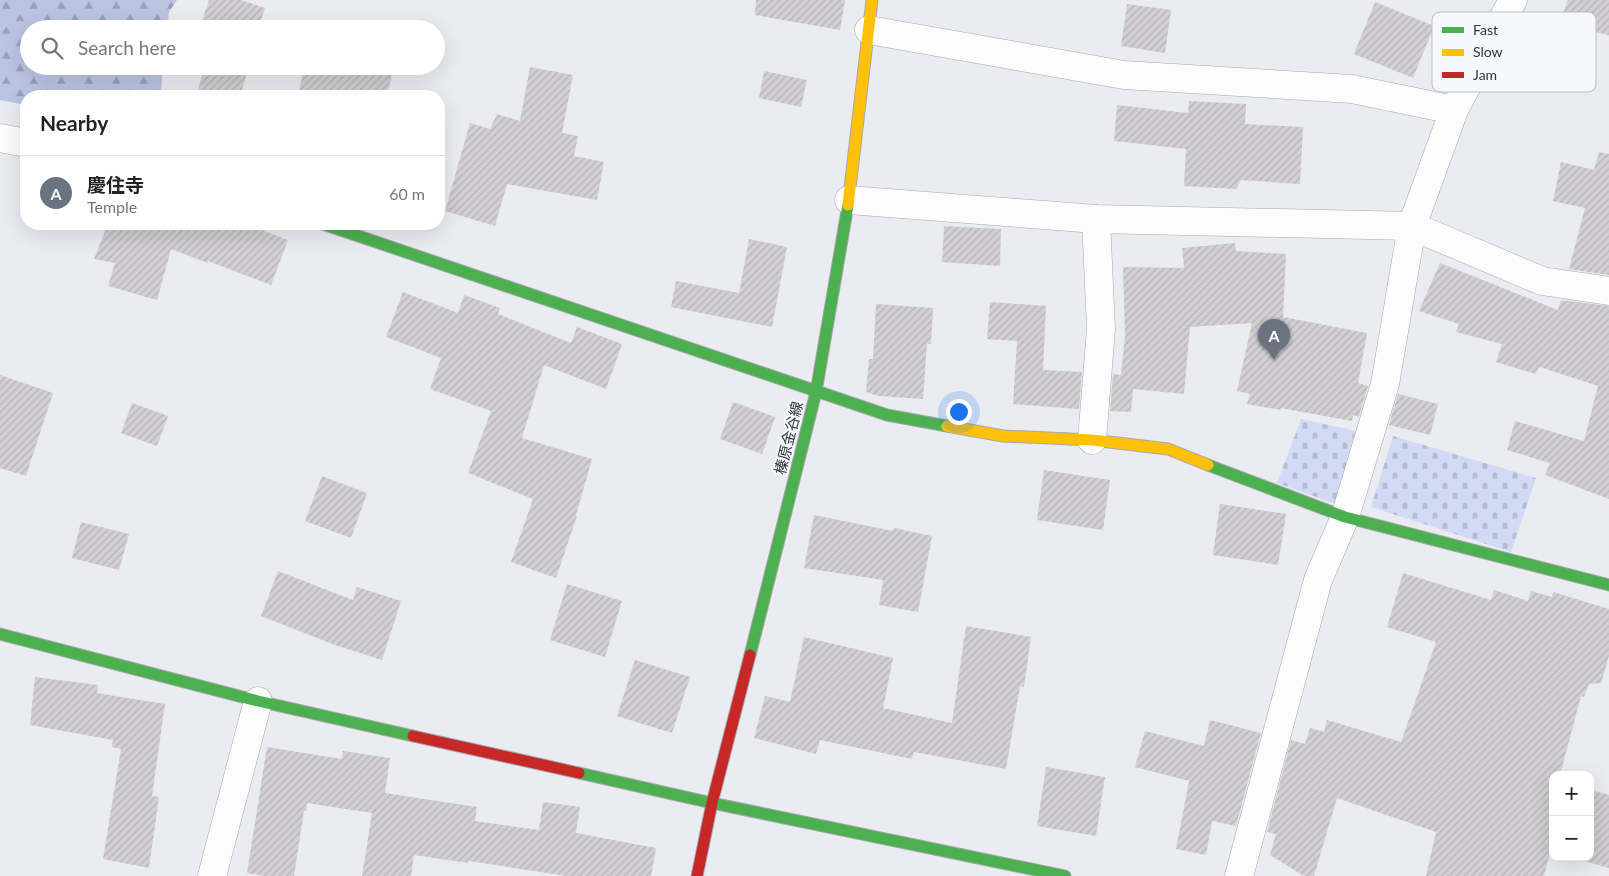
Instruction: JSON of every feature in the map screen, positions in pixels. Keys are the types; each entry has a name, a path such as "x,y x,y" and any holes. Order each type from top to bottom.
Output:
{"street":[{"name":"榛原金谷線","path":"697,876 712,803 816,392 849,200 872,0"},
{"path":"1507,12 1513,0"},
{"path":"868,30 1124,75 1352,89 1454,110"},
{"path":"1239,876 1318,580 1344,517 1385,384 1412,226 1454,110 1464,92"},
{"path":"0,138 20,142"},
{"path":"849,200 1096,219 1412,226 1542,281 1609,291"},
{"path":"1092,440 1101,328 1096,219"},
{"path":"341,230 816,392 887,414 1003,436 1092,440 1168,449 1344,517 1609,585"},
{"path":"0,634 258,701 712,803 1065,876"},
{"path":"212,876 258,701"}],"green space":[{"path":"0,0 177,0 169,12 168,20 20,20 20,75 162,75 161,90 20,90 20,104 0,100"},
{"path":"1301,419 1355,431 1341,506 1277,483"},
{"path":"1393,436 1536,478 1511,552 1371,507"}],"building":[{"path":"209,0 241,0 265,8 261,20 202,20"},
{"path":"756,0 845,0 840,30 755,15"},
{"path":"1568,0 1609,0 1609,35 1596,32 1596,12 1564,12"},
{"path":"1375,2 1432,25 1432,31 1413,78 1354,54"},
{"path":"1127,4 1171,10 1165,53 1121,46"},
{"path":"530,67 573,75 562,133 578,136 574,156 604,162 597,200 507,184 495,226 445,211 470,123 490,129 497,114 520,121"},
{"path":"764,71 807,80 801,107 759,98"},
{"path":"202,75 246,75 242,90 198,90"},
{"path":"302,75 392,75 388,90 299,90"},
{"path":"1189,101 1246,104 1245,124 1303,127 1300,184 1241,180 1236,189 1184,186 1186,149 1114,141 1117,105 1188,113"},
{"path":"1599,152 1609,154 1609,275 1569,269 1585,208 1553,201 1561,162 1594,170"},
{"path":"944,226 1001,229 1000,266 942,262"},
{"path":"106,230 261,230 288,240 271,285 171,249 157,300 108,286 115,263 94,259"},
{"path":"749,239 787,247 772,327 671,307 676,281 739,293"},
{"path":"1235,243 1236,251 1286,254 1283,317 1367,333 1358,383 1368,386 1359,417 1353,415 1352,421 1247,404 1250,394 1237,391 1252,323 1190,327 1184,394 1133,389 1131,412 1110,411 1113,374 1121,375 1125,335 1123,267 1184,268 1182,248"},
{"path":"1440,263 1558,310 1561,300 1609,306 1609,499 1545,475 1550,463 1507,450 1515,421 1584,441 1598,386 1540,367 1535,374 1496,362 1502,344 1456,332 1459,324 1419,311"},
{"path":"403,292 458,313 464,295 500,308 498,314 571,343 577,327 622,344 606,389 544,365 522,438 592,459 577,516 556,578 511,562 533,499 468,473 491,411 430,389 441,358 386,337"},
{"path":"990,302 1046,306 1043,370 1082,372 1079,409 1013,404 1017,341 987,339"},
{"path":"876,304 933,308 931,344 927,344 923,399 879,396 866,392 869,359 873,359"},
{"path":"0,375 53,393 26,476 0,468"},
{"path":"1398,394 1438,404 1430,435 1389,425"},
{"path":"733,402 775,417 762,454 720,439"},
{"path":"132,403 168,416 157,446 121,433"},
{"path":"1044,470 1110,480 1103,530 1037,520"},
{"path":"322,476 367,493 351,538 305,521"},
{"path":"1220,504 1286,514 1278,565 1213,555"},
{"path":"814,515 893,531 894,528 932,536 918,612 879,605 883,580 804,568"},
{"path":"81,522 129,534 119,570 72,558"},
{"path":"278,571 353,600 357,587 401,601 382,660 335,645 261,616"},
{"path":"1403,573 1491,600 1494,590 1528,601 1531,591 1552,597 1553,592 1609,609 1609,656 1601,683 1589,684 1584,697 1581,696 1561,771 1549,771 1549,856 1544,876 1426,876 1436,832 1337,798 1314,876 1304,876 1270,855 1276,834 1267,832 1291,740 1305,744 1310,728 1324,732 1327,720 1401,742 1436,642 1387,627"},
{"path":"567,584 622,601 605,657 550,640"},
{"path":"966,626 1031,637 1024,687 1020,686 1006,769 914,752 912,759 820,740 816,754 754,738 765,696 790,702 804,637 893,658 883,708 952,723"},
{"path":"635,660 690,677 672,733 617,716"},
{"path":"35,677 98,685 97,693 165,704 152,796 159,797 149,868 103,859 121,749 112,747 113,740 30,725"},
{"path":"1210,720 1261,733 1236,826 1212,821 1206,855 1176,849 1189,781 1135,767 1145,731 1204,746"},
{"path":"267,747 342,759 343,751 390,758 385,793 477,807 475,821 539,830 543,802 580,807 576,833 656,848 651,876 566,876 469,861 468,863 414,855 411,876 362,876 372,813 307,803 306,811 304,811 294,876 265,876 247,873"},
{"path":"1046,767 1105,777 1096,836 1037,826"},
{"path":"1594,791 1609,795 1609,868 1584,861 1594,861"}],"traffic: fast":[{"path":"750,655 816,392 848,205"},
{"path":"341,230 887,415 947,426"},
{"path":"1208,465 1345,517 1609,585"},
{"path":"0,634 258,701 413,736"},
{"path":"579,773 712,803 1065,876"}],"traffic: slow":[{"path":"848,205 872,0"},
{"path":"947,426 1003,436 1092,440 1168,449 1208,465"}],"traffic: jam":[{"path":"697,876 712,803 750,655"},
{"path":"413,736 579,773"}],"place":[{"name":"慶住寺","path":"1274,360"}]}
